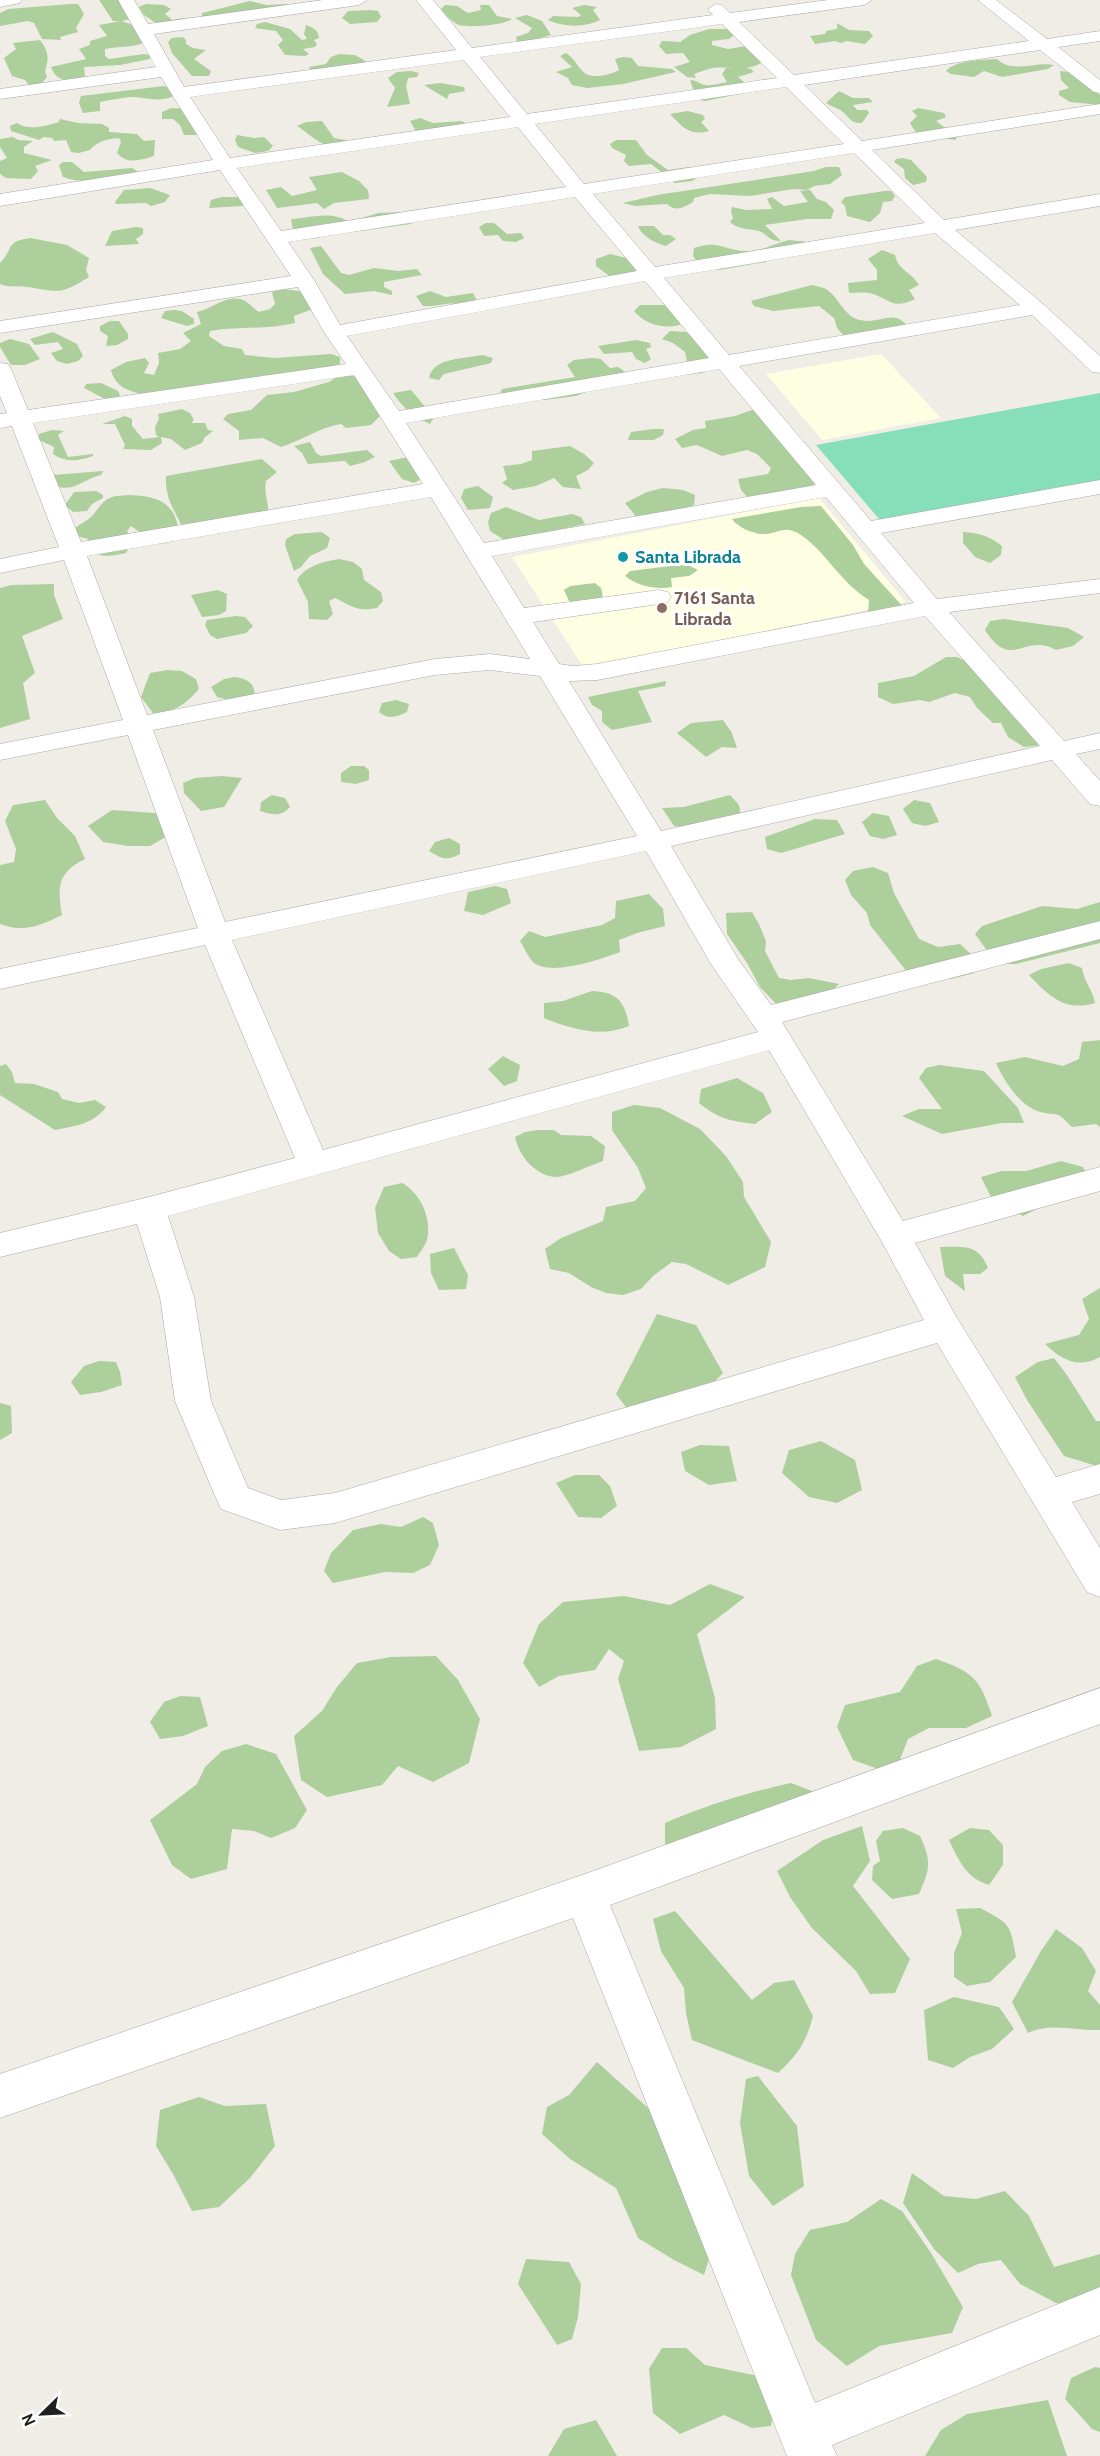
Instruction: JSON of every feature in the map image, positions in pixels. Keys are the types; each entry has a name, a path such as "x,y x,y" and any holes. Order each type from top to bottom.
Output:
{"street":[{"path":"0,2 14,0"},
{"path":"126,0 225,164 304,280 334,332 360,368 477,551 654,841 726,964 770,1027 895,1236 945,1327 1100,1581"},
{"path":"143,30 359,0"},
{"path":"424,0 525,120 579,190 726,361 831,489 1100,798"},
{"path":"705,0 940,226 1036,308 1100,367"},
{"path":"0,94 174,82 469,55 864,0"},
{"path":"986,0 1100,88"},
{"path":"0,200 225,164 1100,36"},
{"path":"275,238 1100,109"},
{"path":"334,332 652,274 1100,200"},
{"path":"0,327 304,280"},
{"path":"392,419 1036,308"},
{"path":"10,420 360,368"},
{"path":"0,369 10,420 73,551 215,934 314,1165"},
{"path":"866,529 1100,487"},
{"path":"0,566 73,551 436,489"},
{"path":"477,551 831,489"},
{"path":"0,752 435,668 490,662 573,674 597,672 931,606 1100,586"},
{"path":"516,617 659,597"},
{"path":"0,979 654,841 1100,741"},
{"path":"0,1245 149,1209 314,1165 1100,930"},
{"path":"895,1236 1100,1179"},
{"path":"149,1209 177,1298 193,1401 234,1498 280,1515 335,1508 945,1327"},
{"path":"1046,1495 1100,1479"},
{"path":"0,2096 585,1894 1100,1706"},
{"path":"585,1894 807,2445 1100,2311"}],"shaded area":[{"path":"881,354 941,418 822,440 766,374"},
{"path":"819,498 906,602 584,668 512,557"}],"green space":[{"path":"99,0 119,0 131,19 122,21 135,26 145,42 105,49 105,56 109,59 144,54 150,55 150,59 120,65 84,67 85,78 61,79 51,67 86,59 79,49 90,45 90,41 107,36 99,25 121,21 113,21"},
{"path":"250,1 267,5 287,4 288,11 202,17 202,13"},
{"path":"78,4 84,14 76,28 78,32 60,37 61,40 42,39 34,23 28,21 0,26 0,13 9,9"},
{"path":"146,4 164,5 171,9 165,14 172,20 183,18 185,20 160,26 144,15 139,7"},
{"path":"445,5 457,6 468,13 481,10 480,5 489,5 497,16 512,19 487,25 459,25 441,9"},
{"path":"584,5 597,7 593,10 600,20 574,26 548,20 553,16 578,17 581,15 572,8"},
{"path":"348,11 378,11 381,17 377,22 350,24 342,18"},
{"path":"527,15 542,21 551,35 515,45 516,37 528,33 532,28 515,18"},
{"path":"265,22 290,29 302,40 307,39 304,34 306,25 309,26 318,33 319,38 314,40 317,44 315,47 303,49 309,54 305,56 285,55 278,45 283,40 276,31 255,28 257,24"},
{"path":"837,23 849,30 869,31 873,36 865,44 835,41 815,44 810,36 825,34 826,31 837,29"},
{"path":"709,29 727,29 734,35 729,39 712,41 712,45 728,49 746,46 762,62 745,68 713,68 694,74 696,78 687,77 674,67 690,62 683,53 666,54 659,46 662,41 680,42 690,35"},
{"path":"183,37 186,44 193,48 206,50 194,59 211,71 209,76 192,76 172,53 168,42 172,38"},
{"path":"40,40 47,55 45,71 47,77 38,87 31,88 25,80 12,76 4,58 16,49 13,43"},
{"path":"566,53 583,72 594,76 619,70 615,59 623,57 632,58 638,66 672,69 676,72 623,84 587,88 572,85 568,78 556,72 572,67 560,56"},
{"path":"339,54 355,55 372,65 311,70 309,67 326,64 331,57"},
{"path":"997,59 1010,66 1054,65 1048,69 1002,77 984,71 974,77 951,74 946,71 962,63"},
{"path":"742,67 754,72 738,77 755,91 705,101 695,99 698,93 693,89 690,80 708,85 727,82 722,74 726,68"},
{"path":"1060,71 1070,72 1100,95 1100,105 1070,102 1059,95 1059,91 1069,88 1061,80"},
{"path":"397,72 419,73 417,77 408,78 406,86 410,104 387,107 395,88 388,78"},
{"path":"440,83 464,87 465,91 449,94 447,99 424,85"},
{"path":"164,86 169,88 174,96 163,99 130,97 100,102 100,111 83,113 79,103 81,96"},
{"path":"839,91 853,98 869,98 873,102 853,105 857,110 867,110 869,113 862,123 852,121 843,112 826,103"},
{"path":"171,108 191,109 201,131 197,135 184,135 180,125 173,119 162,119 162,112"},
{"path":"918,108 944,113 946,117 936,121 960,134 955,140 917,134 910,123 917,116 912,111"},
{"path":"688,111 703,115 705,119 701,122 709,131 687,130 670,114"},
{"path":"420,118 433,123 461,121 468,124 419,136 410,121"},
{"path":"60,119 78,123 102,124 109,128 109,132 137,134 144,141 155,140 154,156 140,160 121,157 117,153 121,142 119,138 103,141 90,150 79,153 71,152 66,140 54,141 52,138 44,137 39,140 11,131 10,126 17,123 27,127 38,127 59,122"},
{"path":"322,121 334,138 346,140 333,146 327,145 314,139 297,126 306,122"},
{"path":"237,135 264,137 273,146 268,151 255,153 238,147 235,140"},
{"path":"13,137 18,140 33,141 24,147 24,153 52,160 35,166 38,171 31,179 6,178 0,174 0,161 7,158 0,147 0,139"},
{"path":"616,140 636,140 647,155 668,170 689,167 697,169 700,176 692,181 675,183 651,164 629,166 624,161 626,155 612,148 610,144"},
{"path":"896,159 911,160 927,177 926,182 913,185 905,178 904,169 894,162"},
{"path":"63,162 72,162 84,172 132,168 140,173 101,180 72,180 63,177 59,165"},
{"path":"826,167 839,167 842,175 830,184 814,186 807,190 794,189 750,196 710,194 694,198 693,202 680,208 673,208 667,204 635,206 623,203 657,195 814,171"},
{"path":"342,172 359,181 368,190 369,199 334,203 324,209 317,203 277,208 266,190 281,187 292,196 317,190 309,177"},
{"path":"150,188 170,195 165,202 151,206 146,203 116,204 115,202 124,190"},
{"path":"810,190 817,199 826,202 834,210 831,219 807,219 765,225 781,241 730,222 733,218 732,207 746,210 772,209 767,199 772,197 784,206 808,202 800,191"},
{"path":"891,191 895,196 892,201 883,202 880,213 870,222 847,216 845,206 841,202 845,197"},
{"path":"222,197 240,197 243,206 209,208 211,200"},
{"path":"403,212 412,221 411,224 354,232 322,231 319,238 299,240 294,235 291,219 335,216 349,222 378,213"},
{"path":"486,223 494,223 507,234 521,233 524,238 516,242 503,241 498,235 484,236 479,227"},
{"path":"638,226 654,226 663,235 670,235 676,239 666,246 662,245 646,236"},
{"path":"143,228 143,234 136,239 139,244 105,246 112,231"},
{"path":"30,238 67,245 89,258 86,270 89,277 60,291 0,284 0,263 11,246 16,241"},
{"path":"789,240 813,244 825,251 779,256 766,262 719,270 701,267 693,256 694,248 703,246 717,245 749,251"},
{"path":"321,246 341,273 349,275 374,268 399,271 417,269 422,275 384,282 384,287 392,291 392,295 374,291 345,294 323,274 310,248"},
{"path":"882,250 895,255 899,265 919,285 909,290 915,299 900,304 869,293 849,293 848,283 877,280 877,270 868,259"},
{"path":"610,254 634,260 640,269 635,271 633,278 612,278 596,266 596,259"},
{"path":"812,285 824,288 831,293 854,318 868,321 899,319 911,330 906,336 861,344 844,336 837,328 834,318 819,306 773,311 754,306 751,301"},
{"path":"283,289 314,293 313,309 294,316 295,323 210,331 209,336 224,346 242,349 245,355 275,358 331,354 340,357 340,364 304,374 141,394 131,391 115,380 111,370 126,362 145,358 149,363 144,373 154,375 159,363 158,353 180,349 191,341 183,333 201,324 197,312 225,300 237,299 245,301 259,312 270,309 275,304 272,292"},
{"path":"430,291 446,297 473,293 477,301 468,306 449,304 423,306 416,296"},
{"path":"640,305 668,305 686,322 673,326 652,323 634,311"},
{"path":"165,311 182,311 194,319 194,324 187,326 161,318"},
{"path":"110,321 119,321 128,334 128,339 117,345 106,346 108,336 100,331 100,326"},
{"path":"670,331 686,332 699,343 716,367 702,373 674,376 687,362 685,352 673,343 662,339"},
{"path":"53,332 77,344 83,356 78,361 67,364 57,361 51,353 63,349 58,342 35,345 30,339"},
{"path":"10,339 29,344 40,359 25,365 11,365 0,347 0,343"},
{"path":"636,340 650,343 651,347 646,349 651,359 645,363 636,359 632,352 604,354 598,346"},
{"path":"482,355 493,358 491,363 444,374 439,380 429,378 432,371 443,363"},
{"path":"601,359 610,368 618,367 630,375 576,396 545,400 499,397 502,389 575,377 567,365 574,360"},
{"path":"338,376 364,378 380,416 371,425 346,428 341,424 281,447 263,438 239,440 239,431 223,419 228,414 251,410 267,395 294,392 329,382"},
{"path":"101,383 118,391 120,395 117,399 103,398 84,388 86,384"},
{"path":"411,390 434,417 430,424 409,411 393,393"},
{"path":"1100,393 1100,484 885,526 816,445"},
{"path":"182,409 190,413 194,420 191,423 205,423 208,430 213,431 205,437 202,443 185,450 171,439 161,437 162,443 151,450 123,449 125,445 115,424 102,424 125,416 132,419 132,426 143,439 159,437 156,435 155,427 159,419 158,414"},
{"path":"752,410 760,415 816,481 812,489 748,498 741,490 738,479 768,474 771,468 757,454 747,450 722,456 697,445 682,448 675,439 693,430 706,428 705,421 735,416"},
{"path":"664,429 663,435 654,440 628,440 631,432"},
{"path":"52,430 64,431 58,435 68,457 93,454 93,456 73,460 63,459 53,454 54,447 39,440 39,434"},
{"path":"310,442 316,453 321,456 367,450 375,457 350,466 345,461 308,464 302,453 294,446"},
{"path":"570,446 594,463 588,470 576,476 581,489 563,487 554,478 536,486 513,490 502,483 507,479 503,466 532,460 532,451"},
{"path":"413,456 423,478 414,483 402,479 389,461"},
{"path":"262,459 277,472 266,481 269,512 267,523 217,534 184,532 167,493 166,476"},
{"path":"103,471 101,475 68,488 57,486 53,475"},
{"path":"478,486 493,497 490,508 468,510 461,498 464,489"},
{"path":"663,488 683,490 695,495 694,505 674,512 638,519 625,503 647,492"},
{"path":"96,491 103,495 103,498 92,504 87,511 73,512 65,505 74,492"},
{"path":"130,495 150,497 165,504 175,517 179,538 171,542 153,542 131,526 127,531 132,541 126,553 106,556 92,551 88,548 88,539 77,536 73,530 91,517 108,499"},
{"path":"821,506 853,545 864,564 906,610 868,614 869,600 850,585 801,535 790,530 767,534 757,533 741,527 732,519 801,507"},
{"path":"506,507 539,520 572,514 581,517 585,524 506,541 490,531 488,522 491,513"},
{"path":"322,532 330,538 327,548 310,556 301,567 294,571 285,545 286,539 295,534"},
{"path":"963,532 979,534 993,540 1002,546 1001,555 990,563 975,557 963,543"},
{"path":"339,559 353,562 362,569 364,580 381,592 383,601 377,608 364,609 335,598 329,601 333,614 327,620 309,619 308,602 297,580 310,568"},
{"path":"686,564 698,570 689,576 671,578 672,587 647,586 625,576 630,571"},
{"path":"595,583 601,588 603,596 587,604 569,601 564,590 570,586"},
{"path":"54,584 54,595 63,619 22,636 35,673 23,683 30,719 0,728 0,588 11,585"},
{"path":"218,590 227,594 226,611 219,615 202,617 191,595"},
{"path":"245,617 253,626 246,633 217,639 210,635 205,625 207,620"},
{"path":"1004,619 1068,628 1084,637 1073,646 1056,650 1035,645 1011,650 994,642 985,630 990,621"},
{"path":"946,657 957,657 976,666 1042,745 1024,747 1008,737 1001,723 993,723 977,708 970,697 955,693 929,702 920,700 893,704 878,697 878,683 914,676"},
{"path":"167,670 182,671 196,679 199,689 179,707 153,713 141,697 150,673"},
{"path":"235,677 249,682 255,695 229,700 217,697 211,687 224,679"},
{"path":"666,681 665,686 638,691 652,722 612,730 602,722 602,711 592,705 588,697"},
{"path":"396,700 409,704 407,712 393,717 379,712 382,703"},
{"path":"723,720 732,733 737,748 722,747 706,757 677,733 691,723"},
{"path":"351,766 364,766 369,770 369,780 356,784 341,782 341,773"},
{"path":"222,776 242,778 224,807 201,811 184,793 183,783 195,778"},
{"path":"272,795 285,798 290,807 276,814 260,811 261,802"},
{"path":"730,795 739,805 741,816 688,828 674,826 662,808 684,807"},
{"path":"45,800 57,818 75,836 85,859 69,869 61,881 62,915 32,927 9,927 0,924 0,865 14,862 16,849 5,821 13,805"},
{"path":"914,800 930,803 939,822 925,826 912,823 903,809"},
{"path":"112,810 155,813 166,817 171,834 150,846 128,846 103,842 88,826"},
{"path":"873,813 889,816 897,835 883,839 870,836 862,822"},
{"path":"815,819 837,820 845,834 781,853 767,849 765,837"},
{"path":"449,838 460,844 460,854 452,858 445,858 429,851 435,842"},
{"path":"873,867 888,873 894,893 919,939 938,947 960,944 981,963 974,973 951,979 911,977 870,925 867,913 851,895 845,880 853,871"},
{"path":"495,886 507,889 511,903 483,915 464,911 468,892"},
{"path":"649,894 663,909 665,926 619,940 620,952 612,955 575,966 550,968 539,966 532,961 520,941 529,931 545,937 602,925 615,918 616,901"},
{"path":"1100,902 1100,943 1016,964 997,964 975,934 982,926 1042,906 1077,909"},
{"path":"752,912 766,941 765,951 779,978 791,980 809,978 839,984 830,993 780,1008 760,987 727,934 726,913"},
{"path":"1069,963 1082,968 1095,1003 1066,1004 1043,990 1029,975 1041,969"},
{"path":"592,991 608,993 618,999 625,1010 629,1026 618,1030 586,1031 544,1018 544,1003 563,1001"},
{"path":"1100,1040 1100,1127 1096,1124 1072,1127 1060,1116 1033,1109 1019,1099 996,1063 1025,1057 1063,1066 1079,1059 1082,1042"},
{"path":"503,1056 520,1065 517,1081 504,1086 488,1069"},
{"path":"6,1064 12,1072 15,1083 34,1084 58,1092 62,1099 79,1103 95,1100 106,1107 90,1121 55,1130 0,1095 0,1066"},
{"path":"939,1065 984,1071 1018,1108 1024,1123 1002,1123 942,1134 902,1116 919,1109 942,1109 919,1078 926,1068"},
{"path":"737,1078 763,1093 772,1112 755,1124 725,1118 712,1113 699,1103 701,1089"},
{"path":"634,1105 660,1108 700,1129 726,1156 743,1182 744,1197 771,1242 765,1267 728,1285 686,1264 672,1262 653,1276 641,1289 623,1295 606,1293 591,1287 569,1273 550,1269 545,1249 561,1238 603,1221 606,1207 635,1201 646,1188 638,1168 612,1130 612,1112"},
{"path":"554,1130 561,1135 591,1136 605,1146 603,1161 574,1173 557,1177 542,1173 525,1158 515,1137 525,1132"},
{"path":"1061,1161 1083,1167 1091,1181 1023,1216 993,1201 981,1177 1002,1171 1026,1171"},
{"path":"402,1183 415,1193 424,1207 428,1232 426,1242 417,1257 401,1259 389,1251 378,1233 375,1208 384,1187"},
{"path":"940,1247 963,1247 974,1250 980,1254 988,1268 980,1274 963,1274 965,1291 945,1276"},
{"path":"454,1248 468,1275 466,1289 439,1290 431,1273 430,1254"},
{"path":"1100,1288 1100,1357 1085,1362 1064,1358 1045,1344 1079,1335 1089,1319 1082,1299"},
{"path":"657,1314 696,1325 723,1373 706,1390 629,1411 616,1394"},
{"path":"1054,1358 1096,1421 1100,1421 1100,1467 1064,1456 1027,1400 1015,1377 1038,1362"},
{"path":"99,1361 116,1362 122,1385 101,1392 80,1395 71,1382 84,1366"},
{"path":"0,1403 11,1406 12,1433 0,1440"},
{"path":"821,1441 855,1460 862,1490 837,1503 809,1497 782,1473 789,1450"},
{"path":"700,1445 729,1446 737,1481 709,1485 685,1471 681,1452"},
{"path":"575,1475 599,1475 610,1486 617,1506 601,1518 578,1517 556,1483"},
{"path":"423,1517 433,1523 439,1545 430,1565 413,1573 385,1572 333,1583 324,1571 331,1553 353,1530 381,1524 401,1527"},
{"path":"710,1584 745,1597 697,1634 715,1698 716,1729 681,1747 639,1751 618,1679 624,1661 609,1649 595,1670 559,1676 539,1687 523,1663 539,1624 563,1602 624,1596 670,1605"},
{"path":"436,1656 458,1680 480,1719 469,1763 433,1782 398,1766 382,1785 327,1797 301,1780 294,1736 322,1711 337,1687 357,1663 391,1657"},
{"path":"936,1659 959,1668 973,1678 983,1693 992,1716 966,1728 929,1728 908,1739 899,1762 881,1770 853,1760 837,1727 845,1705 900,1692 917,1666"},
{"path":"180,1696 200,1697 208,1726 183,1736 160,1739 150,1722 164,1702"},
{"path":"246,1744 276,1754 307,1810 295,1828 271,1838 254,1831 232,1829 227,1869 191,1879 172,1865 150,1820 197,1784 205,1767 222,1751"},
{"path":"791,1783 812,1791 785,1818 704,1846 665,1844 665,1823 727,1800"},
{"path":"862,1826 870,1861 853,1886 910,1959 895,1993 870,1994 856,1971 812,1928 790,1897 777,1871 823,1840"},
{"path":"903,1828 920,1836 928,1859 927,1872 919,1894 892,1899 872,1880 873,1866 880,1861 876,1841 883,1831"},
{"path":"970,1828 989,1830 1003,1845 1003,1865 989,1885 969,1873 960,1862 949,1840"},
{"path":"980,1908 1007,1926 1016,1957 990,1982 967,1986 954,1977 954,1953 962,1933 956,1909"},
{"path":"675,1911 752,2000 774,1983 794,1980 813,2016 800,2048 778,2073 692,2040 686,2013 684,1988 661,1951 653,1919"},
{"path":"1056,1929 1082,1948 1096,1971 1088,1991 1100,2005 1100,2030 1055,2027 1028,2033 1012,2002"},
{"path":"954,1997 999,2007 1014,2029 992,2049 970,2057 953,2068 928,2060 924,2010"},
{"path":"597,2062 666,2124 714,2243 704,2275 638,2238 616,2188 570,2159 542,2134 547,2107 569,2095"},
{"path":"758,2076 797,2126 804,2186 773,2206 749,2176 740,2123 746,2079"},
{"path":"199,2097 225,2106 266,2104 275,2146 250,2178 219,2207 192,2211 156,2146 160,2110"},
{"path":"912,2173 944,2196 976,2199 1005,2191 1029,2216 1054,2267 1100,2254 1100,2312 1056,2303 1020,2284 1001,2260 978,2264 958,2273 934,2249 903,2203"},
{"path":"881,2199 902,2211 931,2253 963,2307 952,2333 879,2346 847,2366 816,2340 791,2275 795,2254 810,2230 847,2222"},
{"path":"526,2259 569,2262 581,2284 578,2317 572,2339 557,2345 518,2284"},
{"path":"662,2348 686,2348 705,2365 758,2376 776,2400 771,2426 752,2428 724,2415 680,2434 653,2413 649,2369"},
{"path":"1095,2367 1100,2368 1100,2432 1092,2429 1065,2399 1071,2378"},
{"path":"1048,2400 1067,2456 925,2456 941,2430 967,2414"},
{"path":"596,2420 617,2456 548,2456 564,2429"}],"place":[{"name":"Santa Librada","path":"623,557"},
{"name":"7161 Santa Librada","path":"662,608"}]}
